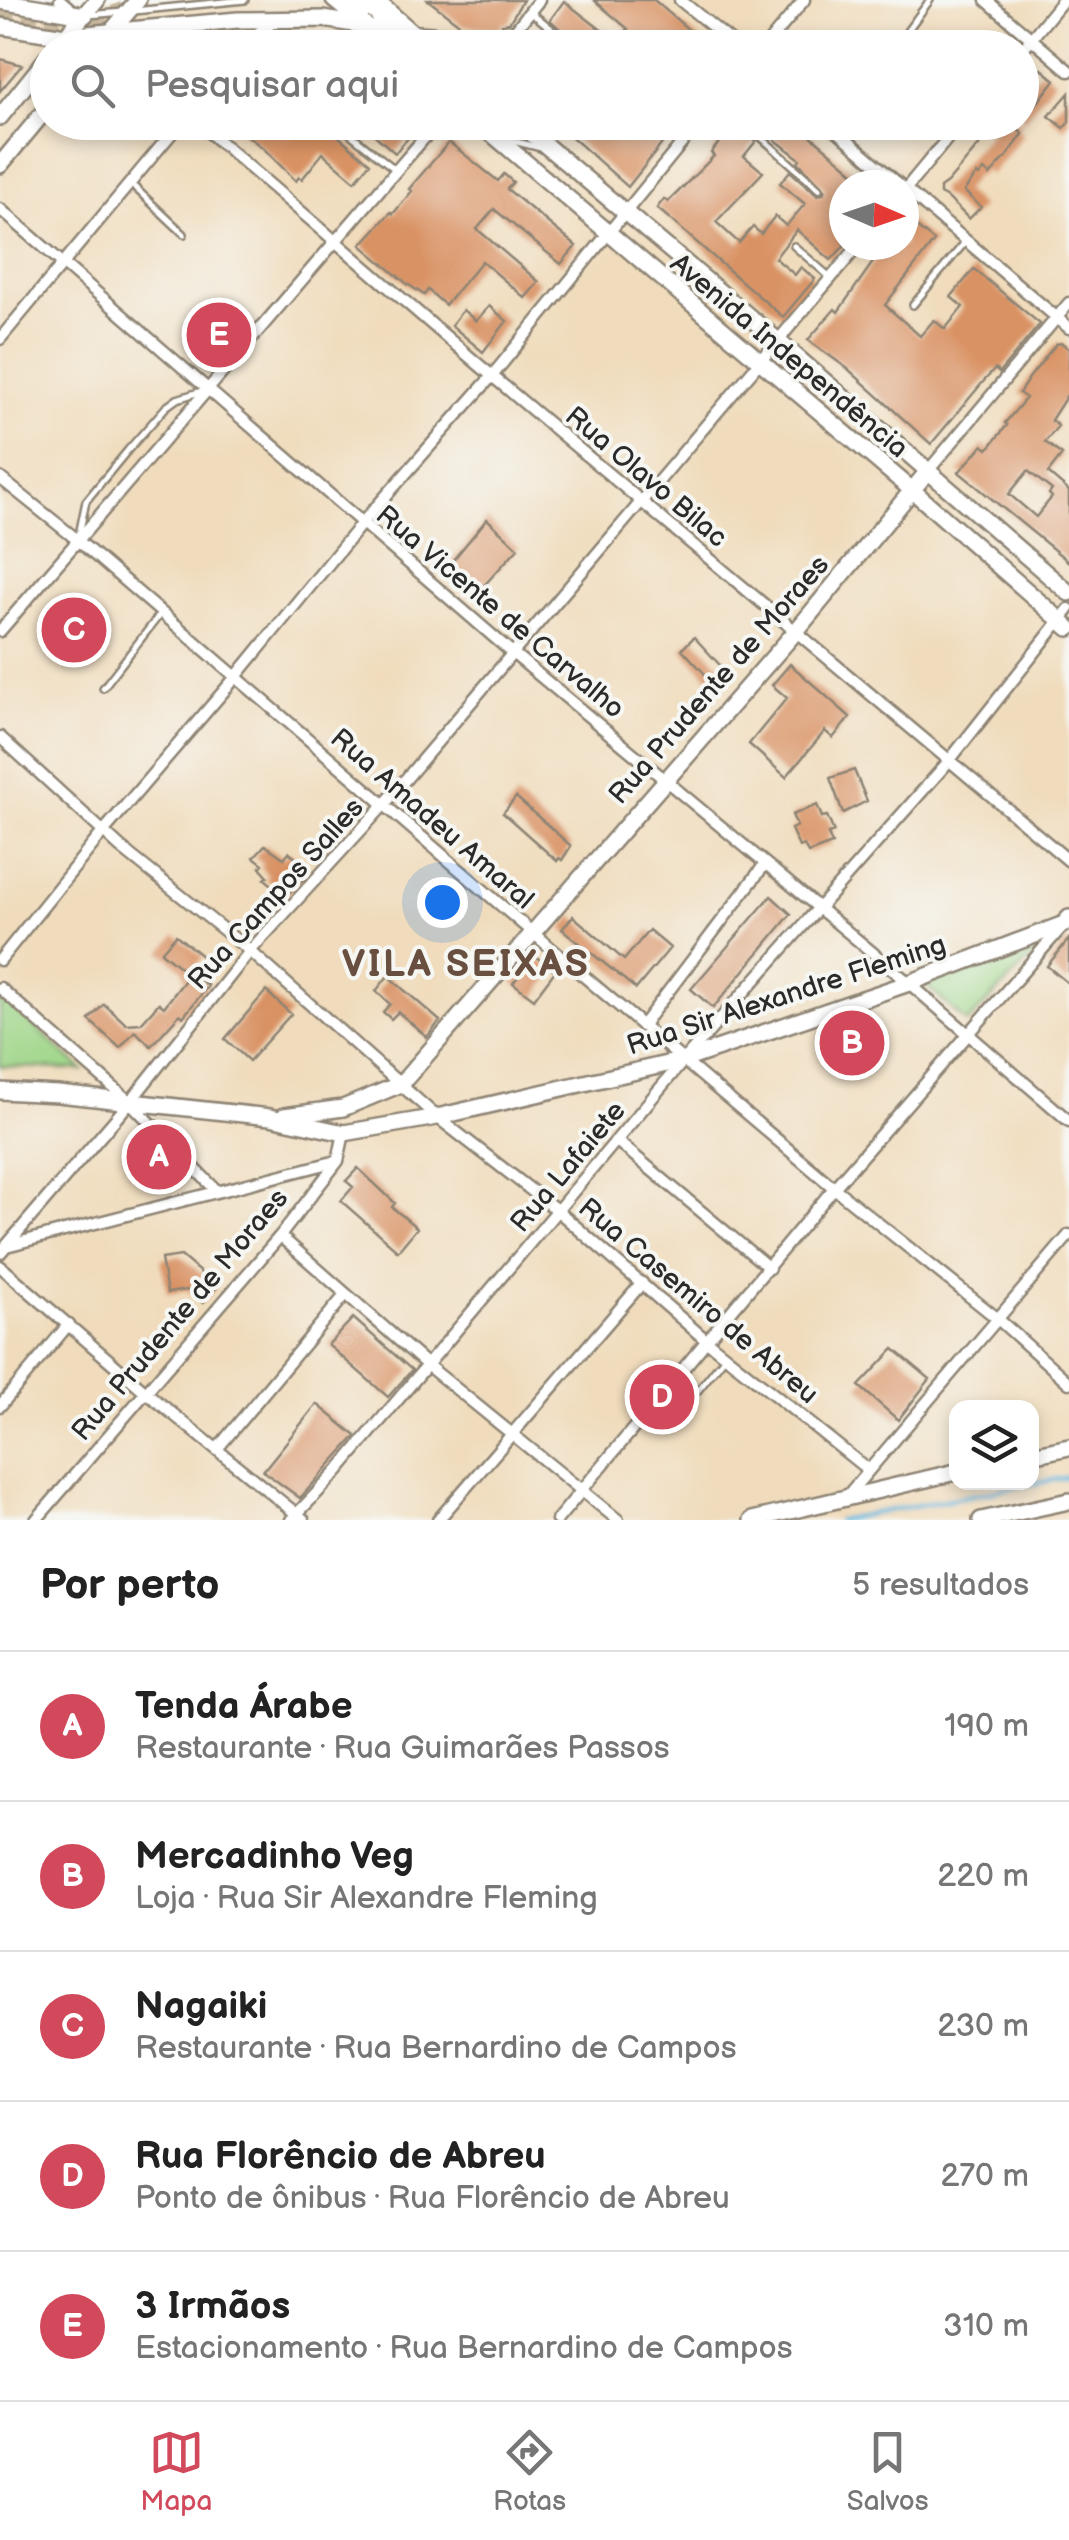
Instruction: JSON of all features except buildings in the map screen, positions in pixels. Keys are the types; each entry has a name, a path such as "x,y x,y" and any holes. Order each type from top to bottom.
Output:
{"main road":[{"path":"69,30 97,0"},
{"path":"334,0 370,30"},
{"path":"376,0 404,30"},
{"path":"0,1 81,14"},
{"path":"357,3 399,30"},
{"path":"113,30 133,6"},
{"path":"126,30 279,19 323,19 366,26"},
{"path":"0,26 30,34"},
{"path":"0,117 30,80"},
{"path":"0,165 30,129"},
{"name":"Avenida Independência","path":"499,140 1066,619"},
{"name":"Avenida Independência","path":"539,140 1069,593"},
{"name":"Rua Prudente de Moraes","path":"401,1084 797,630 928,471"},
{"name":"Rua Sir Alexandre Fleming","path":"344,1132 437,1117 684,1060 909,982 1066,921"},
{"path":"270,1117 343,1108 401,1084"},
{"path":"0,1091 270,1117 344,1132 343,1108"},
{"path":"1039,1453 1069,1447"},
{"path":"752,1520 949,1474"},
{"path":"982,1520 1069,1500"}],"street":[{"path":"60,0 81,14"},
{"path":"515,30 539,0"},
{"path":"680,0 717,30"},
{"path":"779,30 804,0"},
{"path":"986,0 1020,30"},
{"path":"1038,30 1063,0"},
{"path":"262,30 279,19"},
{"path":"1039,46 1069,71"},
{"path":"0,339 166,140"},
{"name":"Rua Olavo Bilac","path":"219,140 492,376 1069,861"},
{"path":"0,631 422,140"},
{"path":"0,960 102,832 236,678 362,523 492,376 684,140"},
{"path":"848,140 883,170"},
{"path":"919,170 945,140"},
{"path":"919,201 1069,328"},
{"name":"Rua Vicente de Carvalho","path":"0,209 512,652 909,982 1069,1121"},
{"name":"Rua Campos Salles","path":"3,1249 130,1102 250,951 383,806 846,260"},
{"name":"Rua Prudente de Moraes","path":"928,471 1069,304"},
{"name":"Rua Amadeu Amaral","path":"0,478 642,1026 834,1188 998,1319 1069,1383"},
{"name":"Rua Lafaiete","path":"297,1518 684,1060 949,760 1066,619"},
{"name":"Rua Casemiro de Abreu","path":"0,737 102,832 250,951 437,1117 558,1211 708,1341 867,1469"},
{"path":"642,1026 766,864"},
{"path":"557,1520 834,1188 1066,921"},
{"path":"0,988 130,1102 216,1190"},
{"name":"Rua Prudente de Moraes","path":"36,1520 280,1236 338,1161 344,1132"},
{"path":"618,1142 768,1268"},
{"path":"3,1249 338,1161"},
{"path":"846,1496 1069,1235"},
{"path":"280,1236 428,1365 618,1520"},
{"path":"0,1266 297,1518"},
{"path":"438,1520 642,1282"},
{"path":"217,1449 346,1294"},
{"path":"0,1406 69,1324"}],"lane":[{"path":"81,14 133,6 245,0"},
{"path":"334,0 357,3"},
{"path":"346,0 357,3 384,30"},
{"path":"908,30 930,0"},
{"path":"530,11 553,30"},
{"path":"358,140 396,170"},
{"path":"512,140 553,152"},
{"path":"764,140 819,189"},
{"path":"130,183 184,234"},
{"path":"913,305 966,241"},
{"path":"794,246 831,278"},
{"path":"191,343 218,308"},
{"path":"206,323 240,352"},
{"path":"78,542 78,526 86,501 128,450 166,406 177,398 210,388"},
{"path":"102,688 160,613"},
{"path":"680,1413 726,1356"}],"green space":[{"path":"1028,949 1034,955 967,1023 926,985"},
{"path":"0,995 83,1070 0,1066"}],"waterway":[{"path":"838,1520 1069,1477"}],"tunnel":[{"path":"0,16 62,23 91,20 123,9"}],"place":[{"name":"3 Irmãos","path":"219,335"},
{"name":"Nagaiki","path":"74,630"},
{"name":"Mercadinho Veg","path":"852,1043"},
{"name":"Tenda Árabe","path":"159,1157"},
{"name":"Rua Florêncio de Abreu","path":"662,1397"}],"district":[{"name":"VILA SEIXAS","path":"466,963"}]}
